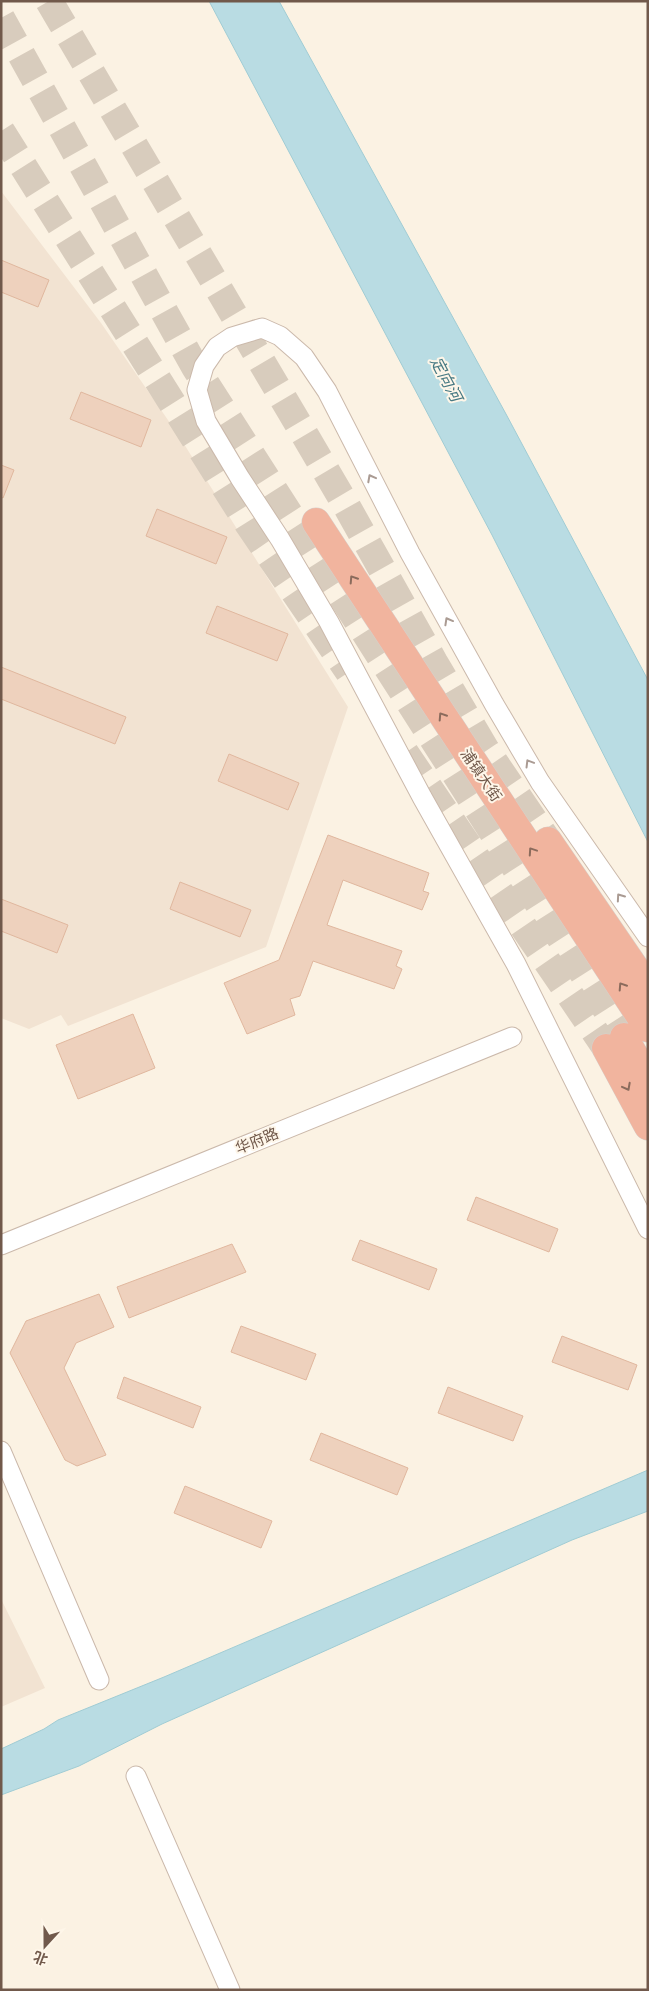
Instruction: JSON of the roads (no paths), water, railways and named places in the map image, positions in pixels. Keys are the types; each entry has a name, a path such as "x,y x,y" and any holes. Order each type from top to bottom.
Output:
{"highway":[{"name":"浦镇大街","path":"316,522 626,1037 648,1080"},
{"path":"548,842 648,987"},
{"name":"浦镇大街","path":"626,1037 648,1126"}],"street":[{"path":"648,937 582,844 530,765 410,553 327,391 304,357 280,336 262,328 232,337 217,347 204,366 198,390 206,421 280,539 329,622 422,797 516,964 648,1229"},
{"name":"华府路","path":"1,1245 512,1037"},
{"path":"1,1451 99,1680"},
{"path":"136,1776 230,1990"}],"water":[{"name":"定向河","path":"209,1 279,1 506,414 648,680 648,842 492,535"},
{"path":"648,1470 648,1511 572,1540 162,1724 79,1766 1,1795 1,1749 44,1729 58,1720 164,1677"}],"tunnel":[{"path":"49,1 346,505 486,750 548,841"},
{"path":"1,18 195,367 624,1037"},
{"path":"1,131 249,525 349,672"},
{"path":"405,753 606,1048"}]}
